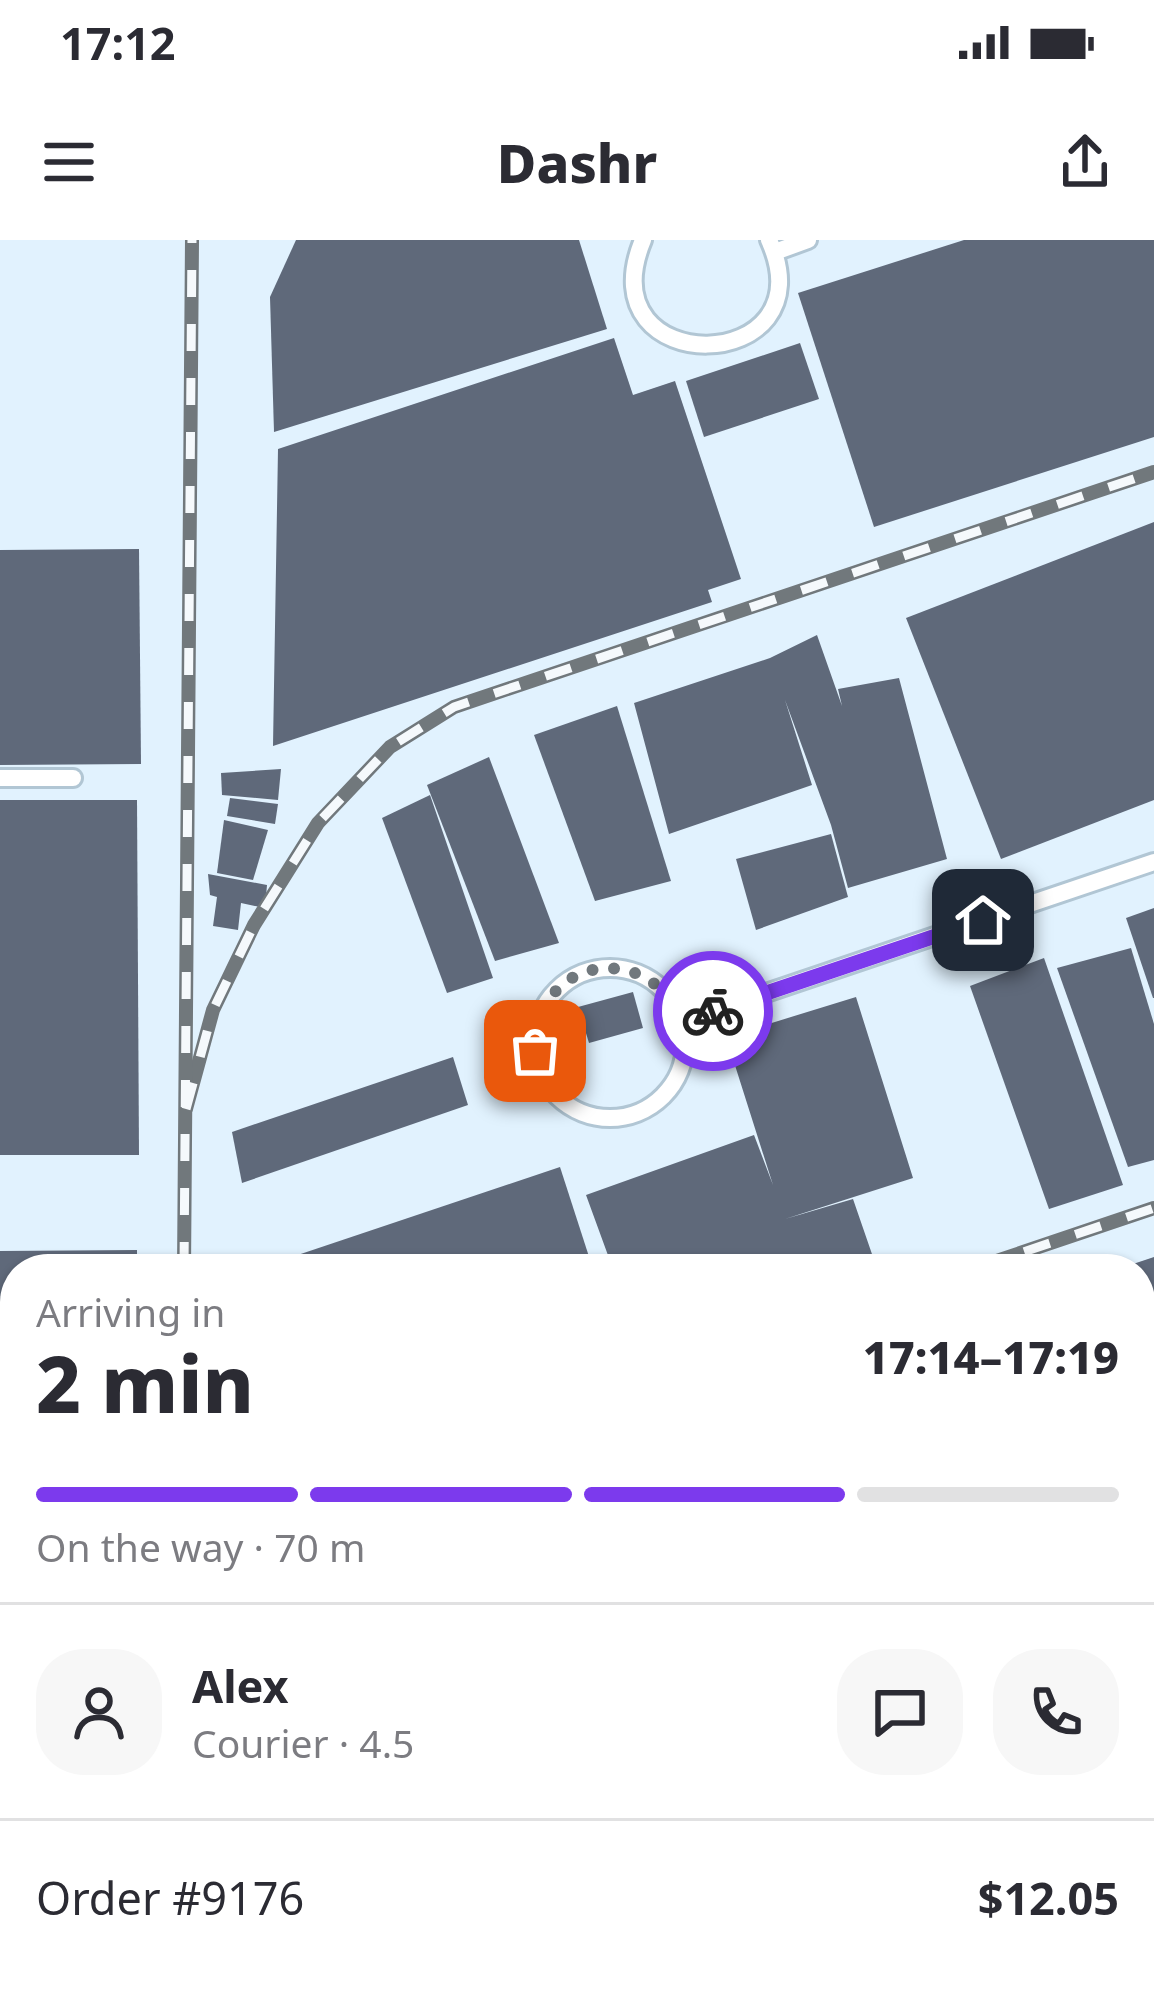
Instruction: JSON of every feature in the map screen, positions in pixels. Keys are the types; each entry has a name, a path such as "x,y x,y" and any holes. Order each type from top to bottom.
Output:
{"lane":[{"path":"643,240 634,268 642,309 650,322 675,340 705,347 735,341 760,323 778,282 772,246 808,240"},
{"path":"0,778 73,778"},
{"path":"683,1021 1154,862"},
{"path":"620,968 637,972 665,991 683,1021 685,1055 672,1087 660,1100 630,1115 612,1118 579,1111 554,1093 538,1066 535,1035 546,1003 570,979 586,971 620,968"}],"shaded area":[{"path":"0,240 1154,240 1154,1254 0,1254"}],"building":[{"path":"296,240 579,240 607,329 274,432 270,297"},
{"path":"964,240 1154,240 1154,437 874,527 798,293"},
{"path":"614,338 633,395 675,381 741,579 708,590 712,602 273,746 278,449"},
{"path":"800,343 819,399 704,437 686,381"},
{"path":"1154,522 1154,800 1001,859 906,618"},
{"path":"139,549 141,764 0,765 0,550"},
{"path":"817,635 842,706 838,689 899,678 947,859 848,888 831,825 785,700 812,785 669,834 634,703 770,658"},
{"path":"617,706 671,881 595,901 534,735"},
{"path":"489,757 559,943 495,961 427,785"},
{"path":"281,769 278,800 222,795 221,773"},
{"path":"430,795 493,978 447,993 382,818"},
{"path":"230,798 278,804 275,824 227,816"},
{"path":"0,800 137,800 139,1155 0,1155"},
{"path":"224,820 268,830 253,880 217,873"},
{"path":"831,834 848,897 756,930 736,859"},
{"path":"208,874 267,885 265,908 241,903 238,930 213,926 217,897 210,895"},
{"path":"1154,908 1154,998 1153,998 1126,918"},
{"path":"1131,948 1154,1024 1154,1160 1128,1167 1057,968"},
{"path":"1044,958 1123,1185 1049,1209 970,986"},
{"path":"633,992 643,1028 589,1043 578,1007"},
{"path":"856,997 913,1178 785,1219 853,1199 872,1254 608,1254 586,1195 754,1135 773,1185 726,1037"},
{"path":"453,1057 468,1105 242,1183 232,1132"},
{"path":"560,1167 588,1254 301,1254"},
{"path":"137,1250 137,1254 0,1254"}],"railway":[{"path":"184,1254 192,240"},
{"path":"186,1109 213,1010 254,925 318,823 390,747 454,707 1154,472"},
{"path":"1018,1254 1154,1208"}],"way so far":[{"path":"535,1051 538,1019 546,1003 556,990 586,971 620,968 637,972 665,991 683,1021 713,1011"}],"route":[{"path":"713,1011 983,920"}]}
